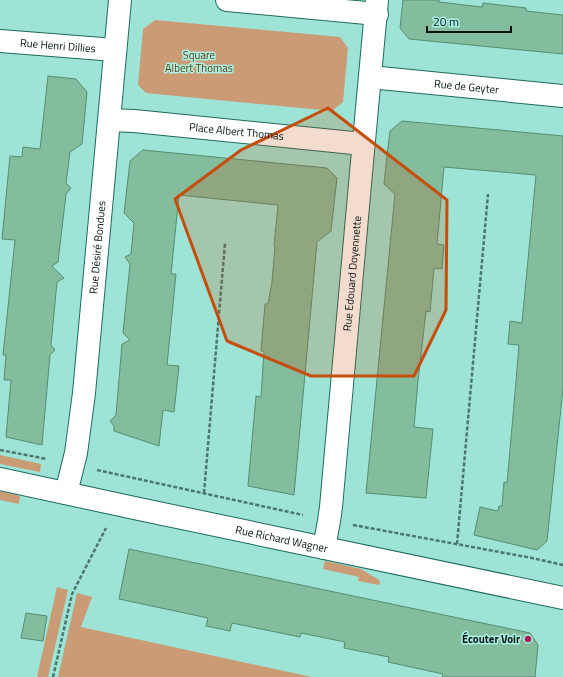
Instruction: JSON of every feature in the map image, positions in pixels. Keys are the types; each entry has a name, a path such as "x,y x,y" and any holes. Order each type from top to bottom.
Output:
{"street":[{"name":"Rue Désiré Bondues","path":"66,493 76,454 84,393 120,0"},
{"path":"227,0 377,7"},
{"name":"Rue Edouard Doyennette","path":"324,548 329,521 363,144 377,7"},
{"name":"Rue Henri Dillies","path":"0,41 115,50"},
{"name":"Rue de Geyter","path":"370,77 563,96"},
{"name":"Place Albert Thomas","path":"110,120 134,121 363,144"},
{"name":"Rue Richard Wagner","path":"0,478 563,598"}],"path":[{"path":"457,544 488,194"},
{"path":"204,493 225,243"},
{"path":"0,450 329,521 563,565"},
{"path":"54,677 72,594 106,529 114,503"}],"highlighted area":[{"path":"328,108 447,200 446,310 414,376 311,376 227,341 175,199 241,150"}],"green space":[{"name":"Square Albert Thomas","path":"155,20 340,37 348,48 343,102 332,111 146,93 138,85 143,29"},
{"path":"0,455 41,464 40,472 0,464"},
{"path":"0,491 20,496 19,504 0,500"},
{"path":"325,561 361,569 379,580 379,585 358,581 359,577 323,569"},
{"path":"57,587 68,590 48,677 37,677"},
{"path":"77,593 92,597 81,627 312,677 58,677"}],"building":[{"path":"403,0 439,0 439,2 482,7 483,3 526,8 526,11 563,15 563,54 409,39 400,28"},
{"path":"48,76 76,79 87,92 82,144 70,152 66,183 71,188 66,194 58,262 52,266 64,278 57,282 51,345 55,350 50,355 42,445 6,437 11,380 4,380 6,355 3,355 15,240 2,239 10,156 22,157 23,147 40,149"},
{"path":"402,121 563,136 563,389 547,541 537,550 474,535 480,507 498,511 499,506 502,506 504,482 507,483 519,345 508,344 510,321 522,323 536,175 444,167 437,244 444,245 442,269 434,268 430,312 426,311 414,427 433,429 426,498 366,493 395,194 384,184 390,131"},
{"path":"143,150 327,168 337,178 331,231 317,242 294,495 248,486 256,396 261,397 264,351 261,351 265,304 268,304 272,282 278,205 179,195 171,274 176,274 167,365 179,366 174,412 163,410 159,446 114,431 114,426 110,421 116,415 122,344 130,340 123,333 130,264 125,257 131,254 134,223 124,213 130,161"},
{"path":"129,549 530,633 538,645 535,677 442,677 443,674 388,662 389,657 344,648 345,642 301,633 300,637 232,623 230,631 206,626 208,618 119,599"},
{"path":"26,613 47,616 43,641 21,638"}],"place":[{"name":"Écouter Voir","path":"528,639"}]}
